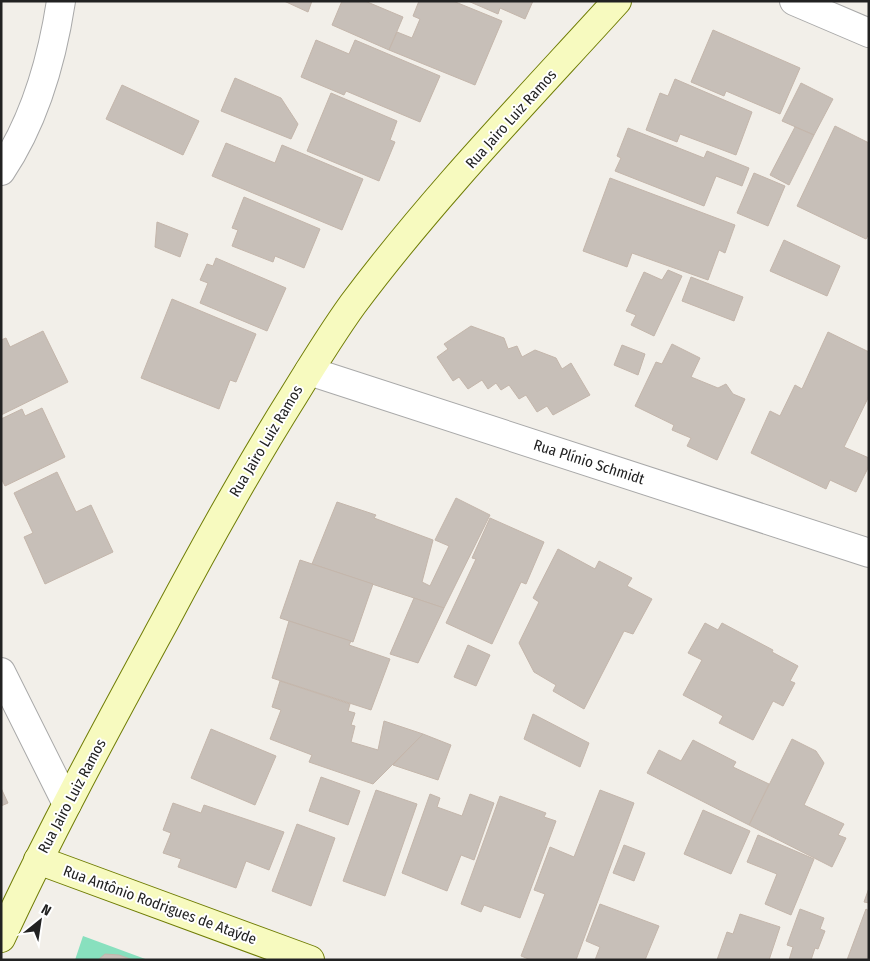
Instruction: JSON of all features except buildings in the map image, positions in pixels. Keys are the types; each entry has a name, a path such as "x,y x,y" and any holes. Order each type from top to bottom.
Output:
{"street":[{"path":"1,171 38,100 56,33 61,1"},
{"name":"Rua Jairo Luiz Ramos","path":"1,938 66,804 205,545 263,444 351,306 417,223 617,1"},
{"path":"794,1 869,33"},
{"name":"Rua Plínio Schmidt","path":"309,371 869,553"},
{"path":"1,672 66,804"},
{"name":"Rua Antônio Rodrigues de Ataýde","path":"38,860 310,960"}],"green space":[{"path":"83,936 148,960 75,960"}]}
